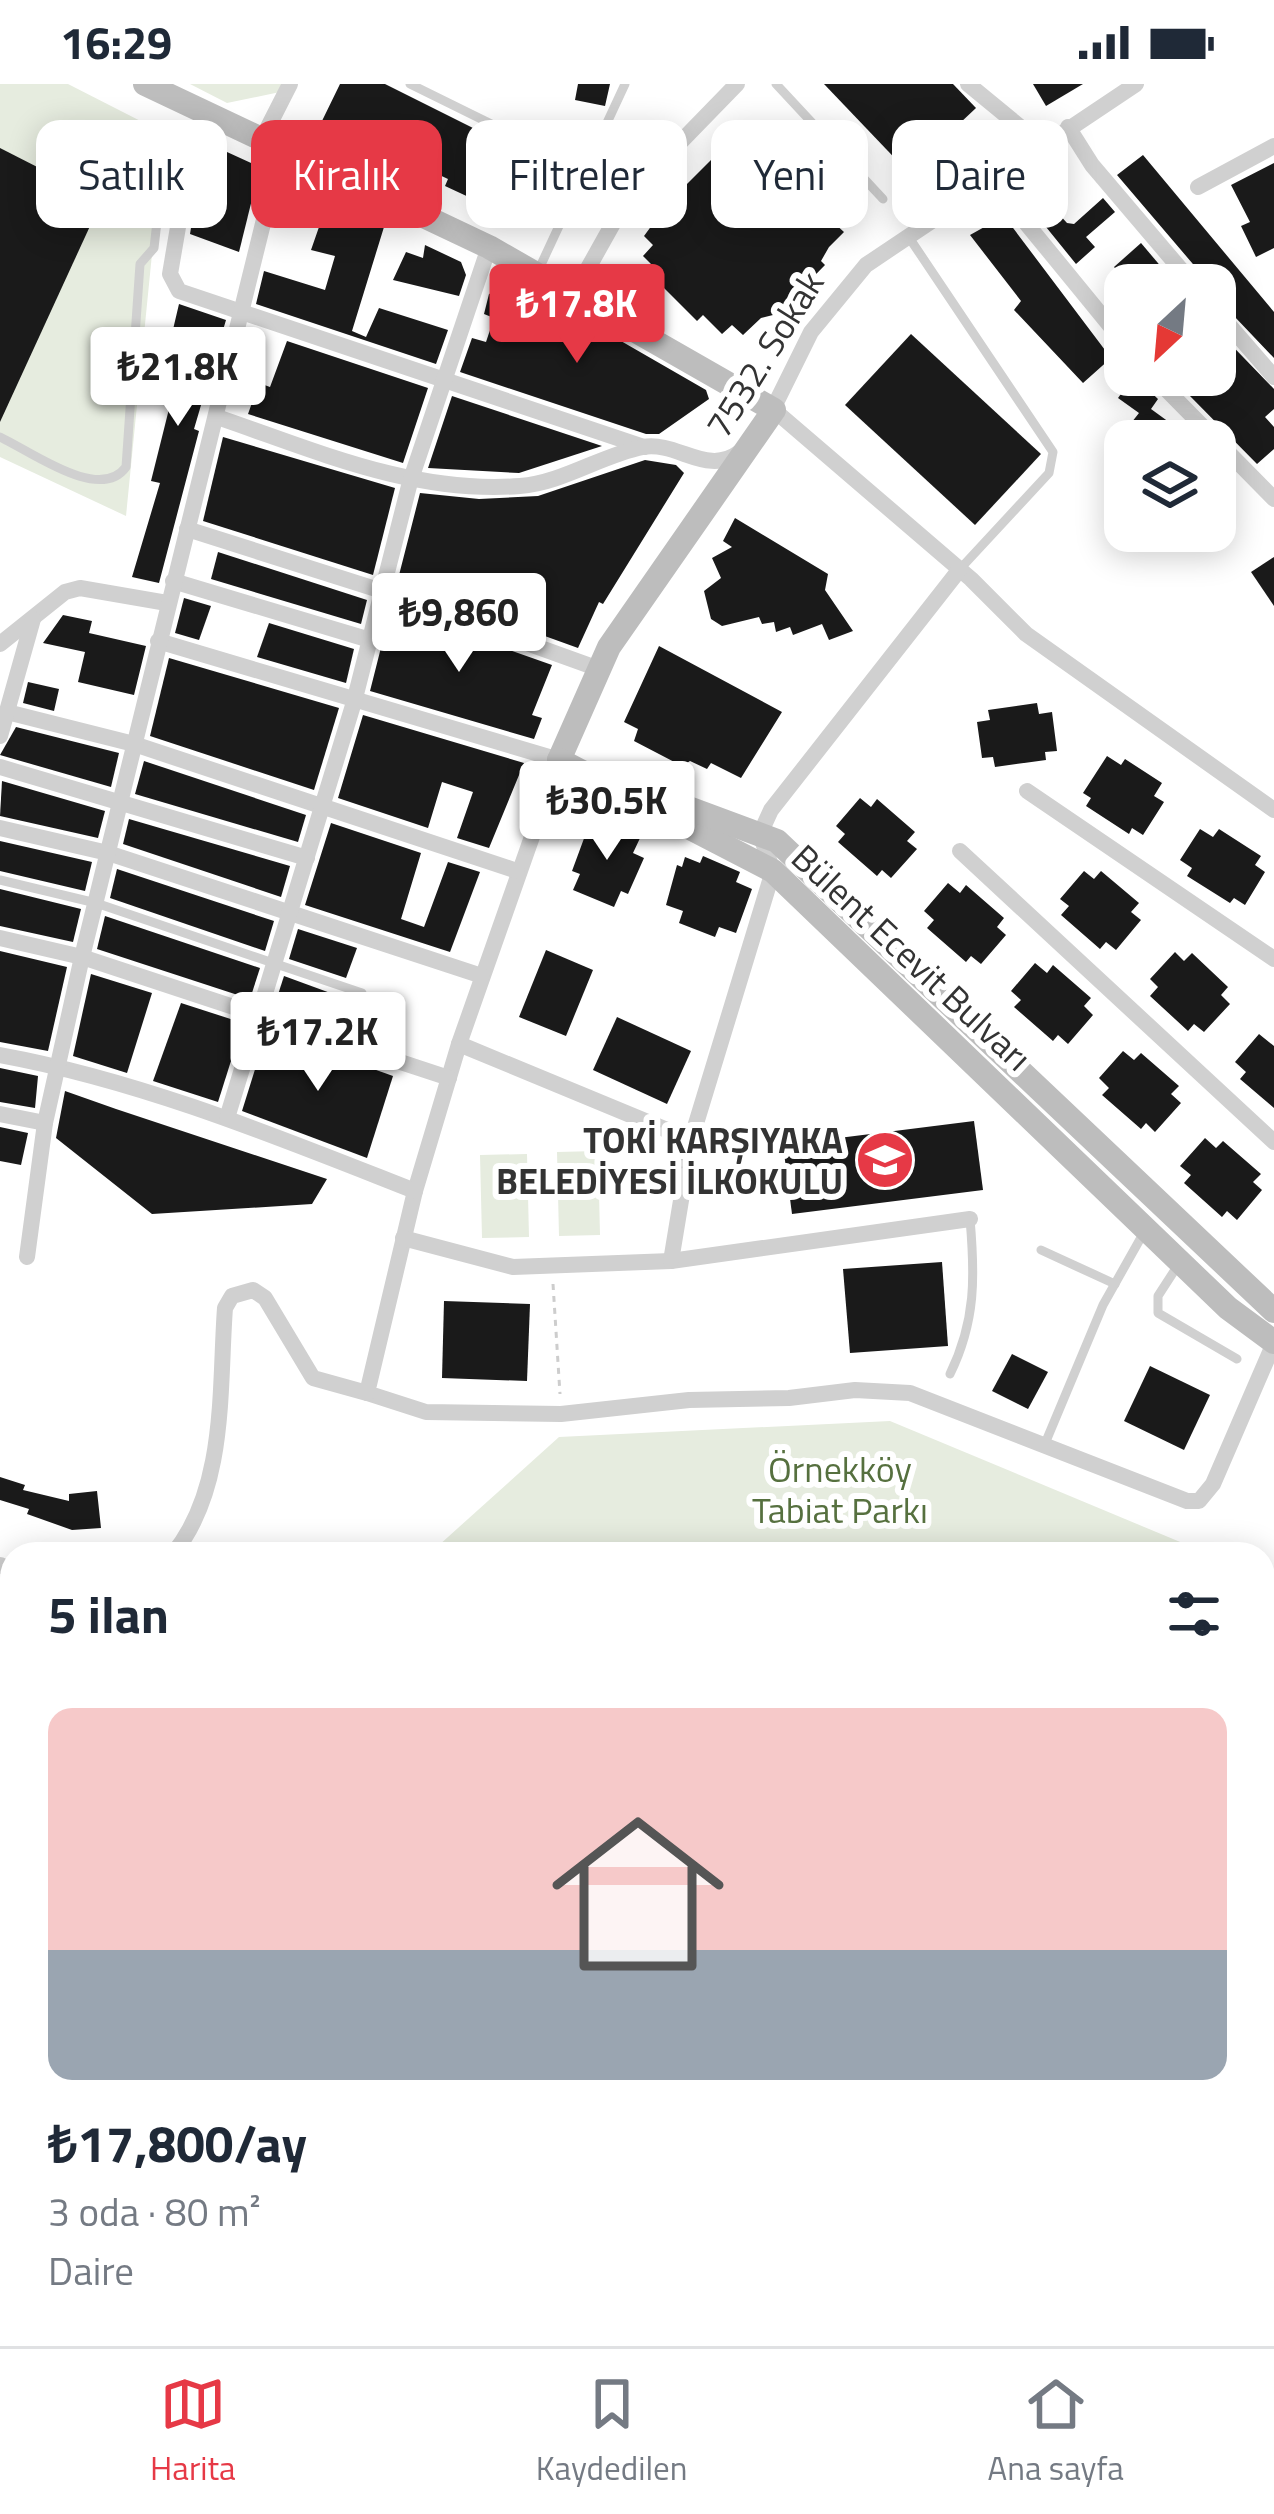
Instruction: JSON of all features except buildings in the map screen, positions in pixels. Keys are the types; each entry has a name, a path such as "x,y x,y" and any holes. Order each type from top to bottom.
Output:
{"street":[{"path":"145,84 251,136"},
{"path":"272,120 290,84"},
{"path":"573,296 629,195 737,84"},
{"path":"968,84 1012,120"},
{"name":"7532. Sokak","path":"1068,128 1136,84"},
{"path":"205,115 192,146 170,280 178,291 644,447"},
{"path":"1068,128 1092,165 1176,264"},
{"path":"1198,187 1274,146"},
{"path":"442,225 489,247 774,410 960,569 1026,634 1274,810"},
{"path":"27,1257 45,1123 82,957 262,228"},
{"name":"7532. Sokak","path":"559,760 609,647 774,410 811,332 866,265 920,228"},
{"path":"1031,228 1104,318"},
{"path":"227,1118 354,702 410,482 489,247"},
{"path":"1236,333 1274,377"},
{"path":"1173,396 1274,499"},
{"path":"217,417 410,482 523,486 644,447 666,447 704,462 726,461 774,410"},
{"path":"187,529 382,591 599,669"},
{"path":"671,1261 691,1140 773,871 760,834 784,792 960,569"},
{"path":"172,581 370,640"},
{"path":"0,644 65,592 80,588 166,603"},
{"path":"0,736 33,618"},
{"path":"158,641 559,760 459,1044 415,1191 367,1393"},
{"path":"7,712 134,744 517,871"},
{"name":"Bülent Ecevit Bulvarı","path":"559,760 777,841 1274,1311"},
{"name":"Bülent Ecevit Bulvarı","path":"559,760 773,871 1180,1262 1274,1342"},
{"path":"0,767 121,799 307,858"},
{"path":"1027,791 1274,959"},
{"path":"0,828 108,854 292,910 482,976"},
{"path":"960,851 1274,1142"},
{"path":"0,938 82,957 449,1078"},
{"path":"459,1044 691,1140"},
{"path":"0,1054 58,1065 227,1118 415,1191"},
{"path":"0,1114 45,1123"},
{"path":"403,1238 513,1267 552,1266 671,1261 970,1219"},
{"path":"181,1542 198,1518 209,1475 225,1308 232,1296 253,1290 266,1298 313,1378 426,1412 561,1414 689,1400 878,1390 910,1393 1187,1501 1198,1501 1213,1484 1274,1342"}],"lane":[{"path":"410,84 483,120"},
{"path":"608,120 625,84"},
{"path":"776,84 884,199"},
{"path":"0,437 98,483 112,481 126,467 140,264 154,248 156,228"},
{"path":"536,274 558,228"},
{"path":"908,236 1053,452 1049,473 960,569"},
{"path":"0,880 96,903 362,994"},
{"path":"1044,1446 1115,1284 1163,1208"},
{"path":"950,1374 970,1329 974,1299 970,1219"},
{"path":"1041,1250 1115,1284"},
{"path":"1180,1262 1157,1296 1158,1313 1237,1359"}],"path":[{"path":"552,1266 561,1414"}],"green space":[{"path":"0,84 68,84 139,120 36,120 36,228 155,228 126,516 0,457"},
{"path":"190,84 284,84 280,92 227,103"},
{"path":"598,1151 600,1235 559,1236 557,1152"},
{"path":"527,1154 529,1237 482,1238 480,1155"},
{"name":"Örnekköy Tabiat Parkı","path":"890,1421 1180,1542 442,1542 559,1437"}],"place":[{"name":"TOKİ KARŞIYAKA BELEDİYESİ İLKOKULU","path":"885,1160"}]}
